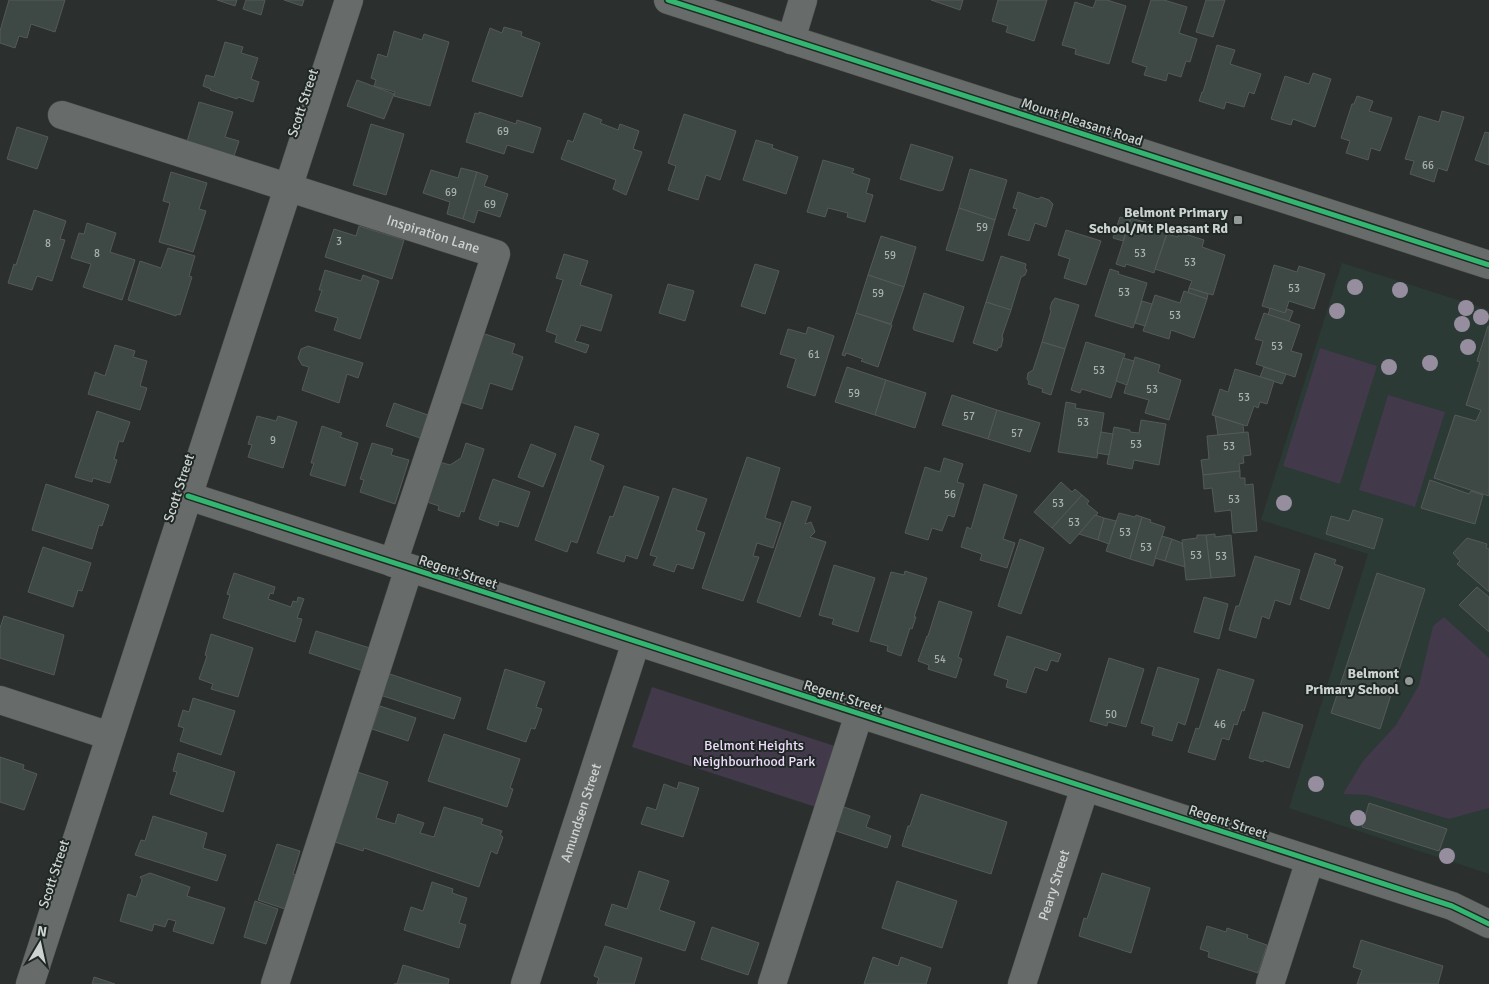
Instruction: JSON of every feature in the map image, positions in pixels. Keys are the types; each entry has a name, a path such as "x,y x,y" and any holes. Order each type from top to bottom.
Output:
{"street":[{"name":"Scott Street","path":"30,984 349,0"},
{"name":"Mount Pleasant Road","path":"668,0 1489,266"},
{"path":"791,40 803,0"},
{"name":"Inspiration Lane","path":"62,115 496,254 401,565"},
{"name":"Regent Street","path":"188,496 1452,906 1489,924"},
{"path":"275,984 401,565"},
{"name":"Amundsen Street","path":"525,984 636,642"},
{"path":"0,700 110,736"},
{"path":"772,984 859,714"},
{"name":"Peary Street","path":"1022,984 1085,788"},
{"path":"1270,984 1310,860"},
{"name":"Regent Street","path":"1452,906 1489,903"}],"shaded area":[{"name":"Belmont Primary School","path":"1342,263 1489,310 1489,874 1289,808 1368,554 1261,520"}],"green space":[{"path":"1320,348 1377,366 1340,484 1283,466"},
{"path":"1388,395 1445,412 1415,507 1359,490"},
{"path":"1444,617 1489,658 1489,808 1449,819 1367,795 1343,794 1363,761 1396,725 1419,685 1433,626"},
{"name":"Belmont Heights Neighbourhood Park","path":"652,687 838,747 819,808 632,747"}],"building":[{"path":"9,0 65,0 55,32 31,24 27,38 19,36 15,48 0,43 0,31"},
{"path":"217,0 237,0 235,6"},
{"path":"246,0 265,0 261,15 243,9"},
{"path":"284,0 304,0 302,6"},
{"path":"931,0 963,0 960,10"},
{"path":"998,0 1047,0 1034,41 1006,32 1008,26 992,21"},
{"path":"1096,0 1107,0 1126,6 1109,64 1075,54 1076,49 1062,45 1075,2 1093,8"},
{"path":"1151,0 1164,0 1187,7 1179,33 1197,39 1190,62 1186,61 1181,77 1168,73 1166,81 1144,75 1147,67 1132,62"},
{"path":"1206,0 1225,0 1213,37 1196,32"},
{"path":"504,27 522,32 521,36 540,43 522,97 472,81 490,28 502,33"},
{"path":"394,31 422,40 424,34 449,42 430,106 394,96 395,92 374,86 376,80 371,78 378,54 387,57"},
{"path":"225,42 243,47 241,53 258,58 251,79 259,82 253,102 238,97 237,99 203,86 206,75 214,77"},
{"path":"1217,45 1235,50 1230,64 1261,74 1254,94 1249,92 1244,107 1226,102 1224,109 1199,101"},
{"path":"1313,73 1331,79 1315,127 1293,119 1291,125 1271,119 1285,76 1309,84"},
{"path":"357,80 394,94 384,119 347,106"},
{"path":"1357,96 1373,101 1369,111 1392,118 1380,151 1371,148 1368,160 1346,153 1350,141 1341,138 1352,104 1354,104"},
{"path":"199,102 233,112 225,137 239,141 232,162 185,148"},
{"path":"1442,111 1464,117 1447,171 1438,168 1434,182 1410,174 1414,161 1405,159 1419,116 1439,122"},
{"path":"479,112 516,124 517,120 541,128 533,153 507,145 504,154 466,142 475,113 479,114"},
{"path":"584,113 602,120 600,123 618,130 620,124 639,131 633,149 642,152 626,195 613,189 616,180 561,159 568,140 573,142"},
{"path":"684,114 736,131 720,180 706,175 698,200 668,190 676,166 668,163"},
{"path":"371,124 404,134 386,195 353,185"},
{"path":"17,127 48,137 37,169 7,159"},
{"path":"1485,132 1489,133 1489,165 1475,160"},
{"path":"756,140 773,145 772,148 798,157 786,194 743,180"},
{"path":"911,144 953,157 943,190 940,191 900,179"},
{"path":"823,160 854,169 852,173 870,179 866,193 873,195 865,222 847,217 848,213 828,208 825,217 807,212"},
{"path":"461,168 477,172 463,219 447,214 450,202 423,193 431,170 458,178"},
{"path":"970,169 1007,180 995,220 959,208"},
{"path":"171,172 207,183 199,209 206,211 193,252 159,242 170,203 163,201"},
{"path":"477,172 488,176 484,186 508,194 500,217 478,210 474,223 463,219"},
{"path":"1018,192 1038,199 1041,197 1053,204 1046,227 1035,223 1029,241 1008,235 1017,209 1013,208"},
{"path":"959,208 995,220 983,261 946,250"},
{"path":"34,210 66,221 60,239 65,240 52,281 37,276 32,290 8,283"},
{"path":"1120,217 1130,220 1123,241 1113,238"},
{"path":"1131,218 1168,229 1154,273 1126,264 1125,267 1116,264"},
{"path":"87,223 116,233 110,252 135,260 122,300 83,287 91,264 71,258 79,233 84,234"},
{"path":"359,226 404,240 392,279 325,257 334,229 356,236"},
{"path":"1066,230 1101,241 1086,285 1064,278 1070,259 1058,255"},
{"path":"1179,232 1204,240 1202,247 1225,255 1213,295 1189,288 1192,281 1155,269 1167,234 1178,237"},
{"path":"881,236 916,247 904,287 868,275"},
{"path":"168,248 195,256 189,276 192,277 180,315 177,314 176,316 128,300 140,261 161,268"},
{"path":"564,254 588,261 580,285 612,295 601,331 581,325 575,341 589,345 586,353 555,342 557,335 546,331 563,280 556,278"},
{"path":"1001,256 1026,264 1025,268 1027,270 1025,275 1021,277 1011,310 986,302"},
{"path":"755,264 779,271 765,314 741,306"},
{"path":"1274,265 1297,272 1299,266 1325,274 1314,309 1289,301 1285,313 1262,306"},
{"path":"1110,269 1119,272 1118,274 1147,283 1133,328 1095,316"},
{"path":"325,270 361,281 363,275 379,281 360,339 334,330 338,318 315,311 322,290 319,290"},
{"path":"868,275 904,287 891,324 856,313"},
{"path":"668,284 694,291 685,321 659,313"},
{"path":"1189,288 1208,294 1207,299 1188,293"},
{"path":"1184,291 1207,299 1194,338 1171,330 1169,339 1143,331 1155,295 1180,303"},
{"path":"924,293 964,307 953,342 914,330"},
{"path":"1055,298 1079,305 1065,349 1042,342 1051,311 1050,308"},
{"path":"1142,301 1152,304 1145,326 1135,323"},
{"path":"986,302 1011,310 1002,336 1001,347 997,351 973,343"},
{"path":"1270,308 1285,313 1287,309 1293,311 1289,321 1268,315"},
{"path":"856,313 892,325 878,367 846,353 845,356 842,355"},
{"path":"1264,313 1300,325 1291,351 1302,354 1295,377 1256,364 1263,341 1255,339"},
{"path":"1488,326 1489,496 1434,478 1455,415 1476,421 1481,410 1466,405 1480,362 1477,361"},
{"path":"808,327 834,336 815,396 787,387 796,359 780,354 788,329 806,334"},
{"path":"479,332 515,344 512,353 523,357 512,390 490,383 482,409 457,401"},
{"path":"1042,342 1065,349 1051,395 1042,392 1043,389 1028,384 1027,379 1028,373 1033,370"},
{"path":"1086,342 1125,354 1111,398 1082,389 1080,393 1071,390"},
{"path":"115,345 135,351 133,357 147,361 140,386 147,388 140,410 88,394 95,372 105,376"},
{"path":"308,346 363,363 358,378 347,374 339,403 302,390 309,367 302,365 298,358 301,349"},
{"path":"1135,357 1160,365 1158,372 1181,380 1169,420 1145,413 1149,400 1124,393"},
{"path":"1123,358 1134,361 1127,385 1116,381"},
{"path":"847,367 886,380 875,415 835,402"},
{"path":"1264,367 1286,374 1282,384 1260,377"},
{"path":"1235,369 1274,381 1267,404 1260,402 1258,408 1254,406 1247,426 1212,415 1220,389 1228,392"},
{"path":"886,380 926,393 915,428 875,415"},
{"path":"952,395 997,410 988,439 942,425"},
{"path":"1066,402 1076,404 1075,408 1104,413 1097,458 1058,452"},
{"path":"394,403 428,415 420,438 386,426"},
{"path":"997,410 1040,423 1030,452 988,439"},
{"path":"97,411 130,422 123,442 119,441 114,459 117,460 110,483 93,478 92,482 75,477"},
{"path":"257,416 276,421 278,416 297,422 283,468 248,457 252,445 248,444"},
{"path":"1215,416 1243,425 1244,433 1218,435"},
{"path":"1141,420 1166,424 1159,465 1134,460 1132,469 1107,464 1114,427 1139,433"},
{"path":"322,426 342,433 340,437 358,443 345,486 310,475 314,463 311,463"},
{"path":"575,426 599,434 590,460 604,466 577,543 571,541 567,552 535,540"},
{"path":"1101,432 1113,434 1109,455 1097,453"},
{"path":"1248,432 1251,455 1243,456 1244,463 1239,464 1240,471 1203,475 1201,460 1209,459 1207,436"},
{"path":"372,443 393,449 391,455 409,460 395,504 360,492 364,480 360,479"},
{"path":"466,443 484,449 464,512 461,511 459,517 438,510 439,506 424,501 436,461 450,465 461,458"},
{"path":"531,444 556,454 543,487 518,477"},
{"path":"747,457 780,468 765,518 781,523 773,548 757,543 753,556 759,557 743,601 702,588"},
{"path":"944,458 963,464 957,482 964,484 954,517 948,515 942,531 932,528 928,540 905,533 925,467 940,472"},
{"path":"1240,471 1240,478 1245,478 1245,485 1253,484 1257,531 1233,533 1231,510 1215,512 1212,488 1204,489 1203,475"},
{"path":"493,479 530,492 518,527 499,521 498,526 479,519"},
{"path":"1430,480 1469,494 1471,491 1483,495 1475,524 1421,508"},
{"path":"1061,482 1072,492 1075,489 1082,495 1052,528 1034,512"},
{"path":"46,484 109,505 102,526 99,525 92,549 32,530"},
{"path":"984,484 1017,495 1003,539 1015,543 1007,568 980,560 982,554 961,547 967,527 971,529"},
{"path":"624,486 659,497 637,559 626,555 624,562 597,553 610,516 613,517"},
{"path":"673,488 707,499 696,530 705,533 693,569 677,564 674,572 653,565 657,557 650,555"},
{"path":"1082,495 1089,501 1087,504 1098,513 1070,544 1052,528"},
{"path":"792,501 811,507 805,524 811,522 815,532 810,537 826,542 800,617 757,602"},
{"path":"1353,510 1383,519 1374,549 1326,534 1331,516 1349,521"},
{"path":"1119,513 1142,517 1130,559 1106,551"},
{"path":"1095,515 1104,518 1098,540 1079,534"},
{"path":"1142,517 1165,527 1153,566 1130,559"},
{"path":"1104,518 1116,521 1109,544 1098,540"},
{"path":"1215,534 1215,537 1231,535 1235,576 1211,578 1206,535"},
{"path":"1197,535 1206,535 1211,578 1186,580 1182,540 1197,538"},
{"path":"1162,536 1172,539 1165,561 1155,558"},
{"path":"1467,538 1487,544 1486,548 1489,549 1489,592 1457,564 1460,561 1453,553"},
{"path":"1020,539 1044,548 1021,614 998,606"},
{"path":"1172,539 1182,543 1185,567 1165,561"},
{"path":"43,547 91,563 82,591 78,590 73,607 28,592"},
{"path":"1315,553 1336,560 1334,564 1343,567 1329,609 1300,599"},
{"path":"1255,556 1300,570 1290,605 1275,600 1269,619 1262,616 1256,638 1229,630"},
{"path":"834,565 875,578 858,632 832,624 834,619 819,615"},
{"path":"905,571 927,578 912,629 910,628 901,656 887,651 888,646 870,641 891,572 904,575"},
{"path":"234,573 275,587 273,594 270,593 268,599 291,607 293,601 297,602 298,597 304,599 297,618 302,619 295,642 223,618 230,595 227,594"},
{"path":"1377,573 1425,589 1380,729 1331,713"},
{"path":"1477,587 1489,597 1489,632 1459,605"},
{"path":"1204,597 1228,604 1219,639 1194,632"},
{"path":"939,601 972,612 958,657 962,659 956,678 928,669 929,665 918,661"},
{"path":"4,616 64,635 54,675 0,658 0,628"},
{"path":"316,631 373,649 366,672 309,653"},
{"path":"211,634 253,648 238,697 211,689 213,684 199,679 207,656 205,655"},
{"path":"1007,636 1061,654 1058,662 1051,660 1047,671 1035,667 1026,693 1006,687 1008,680 994,675"},
{"path":"1109,658 1144,669 1126,727 1108,722 1107,726 1090,721"},
{"path":"1158,667 1199,679 1185,725 1178,722 1172,741 1152,735 1154,727 1141,723"},
{"path":"505,669 545,682 536,707 542,709 535,729 531,728 526,742 487,729"},
{"path":"1218,669 1254,680 1244,711 1242,710 1237,725 1234,724 1229,740 1222,738 1215,760 1188,752 1196,728 1199,729"},
{"path":"387,673 461,698 454,719 380,695"},
{"path":"193,698 235,711 221,755 180,741 184,728 178,726 183,710 189,712"},
{"path":"380,706 416,718 408,741 372,729"},
{"path":"1263,712 1303,725 1289,768 1264,760 1263,762 1249,758"},
{"path":"444,734 520,759 510,788 513,789 507,807 428,781"},
{"path":"178,753 235,772 223,812 170,794 177,772 173,771"},
{"path":"0,757 24,765 23,769 37,774 24,810 0,802"},
{"path":"354,771 388,782 376,818 395,824 398,814 424,823 420,833 434,837 444,807 483,819 481,824 502,831 500,835 503,837 497,854 491,851 479,887 364,848 363,851 335,842 351,794 347,793"},
{"path":"679,782 699,788 683,837 641,824 647,807 656,810 664,784 677,789"},
{"path":"921,794 1007,822 991,874 902,846"},
{"path":"1369,803 1447,829 1439,851 1362,827"},
{"path":"841,806 870,816 866,827 891,836 887,848 833,830"},
{"path":"153,816 207,833 203,848 226,855 217,881 135,855 141,840 145,841"},
{"path":"277,844 300,851 293,874 299,876 288,910 258,900"},
{"path":"639,871 669,881 659,910 695,922 685,951 605,925 612,904 627,909"},
{"path":"150,873 190,887 187,896 225,908 213,944 173,931 176,921 168,919 165,927 154,924 152,931 120,921 128,894 136,897 142,880 140,877"},
{"path":"1102,873 1150,888 1131,953 1079,936 1084,918 1087,919"},
{"path":"897,881 957,901 942,948 882,928"},
{"path":"432,882 453,889 452,893 467,898 459,923 466,925 459,948 404,930 411,907 423,911"},
{"path":"255,901 278,909 266,944 244,937"},
{"path":"1207,926 1226,932 1227,928 1248,935 1247,938 1267,945 1258,973 1208,957 1209,952 1200,949"},
{"path":"712,927 759,943 748,975 701,959"},
{"path":"1361,940 1443,966 1438,984 1357,984 1362,970 1353,967"},
{"path":"605,946 642,958 634,984 597,984 599,978 594,976"},
{"path":"873,957 898,966 901,957 931,968 926,984 864,984"},
{"path":"403,965 449,979 448,984 397,984"},
{"path":"94,977 115,984 92,984"}],"cycle path":[{"path":"668,0 1489,265"},
{"path":"188,496 1452,906 1489,924"}],"place":[{"name":"Belmont Primary School/Mt Pleasant Rd","path":"1238,220"},
{"name":"Belmont Primary School","path":"1409,681"}]}
